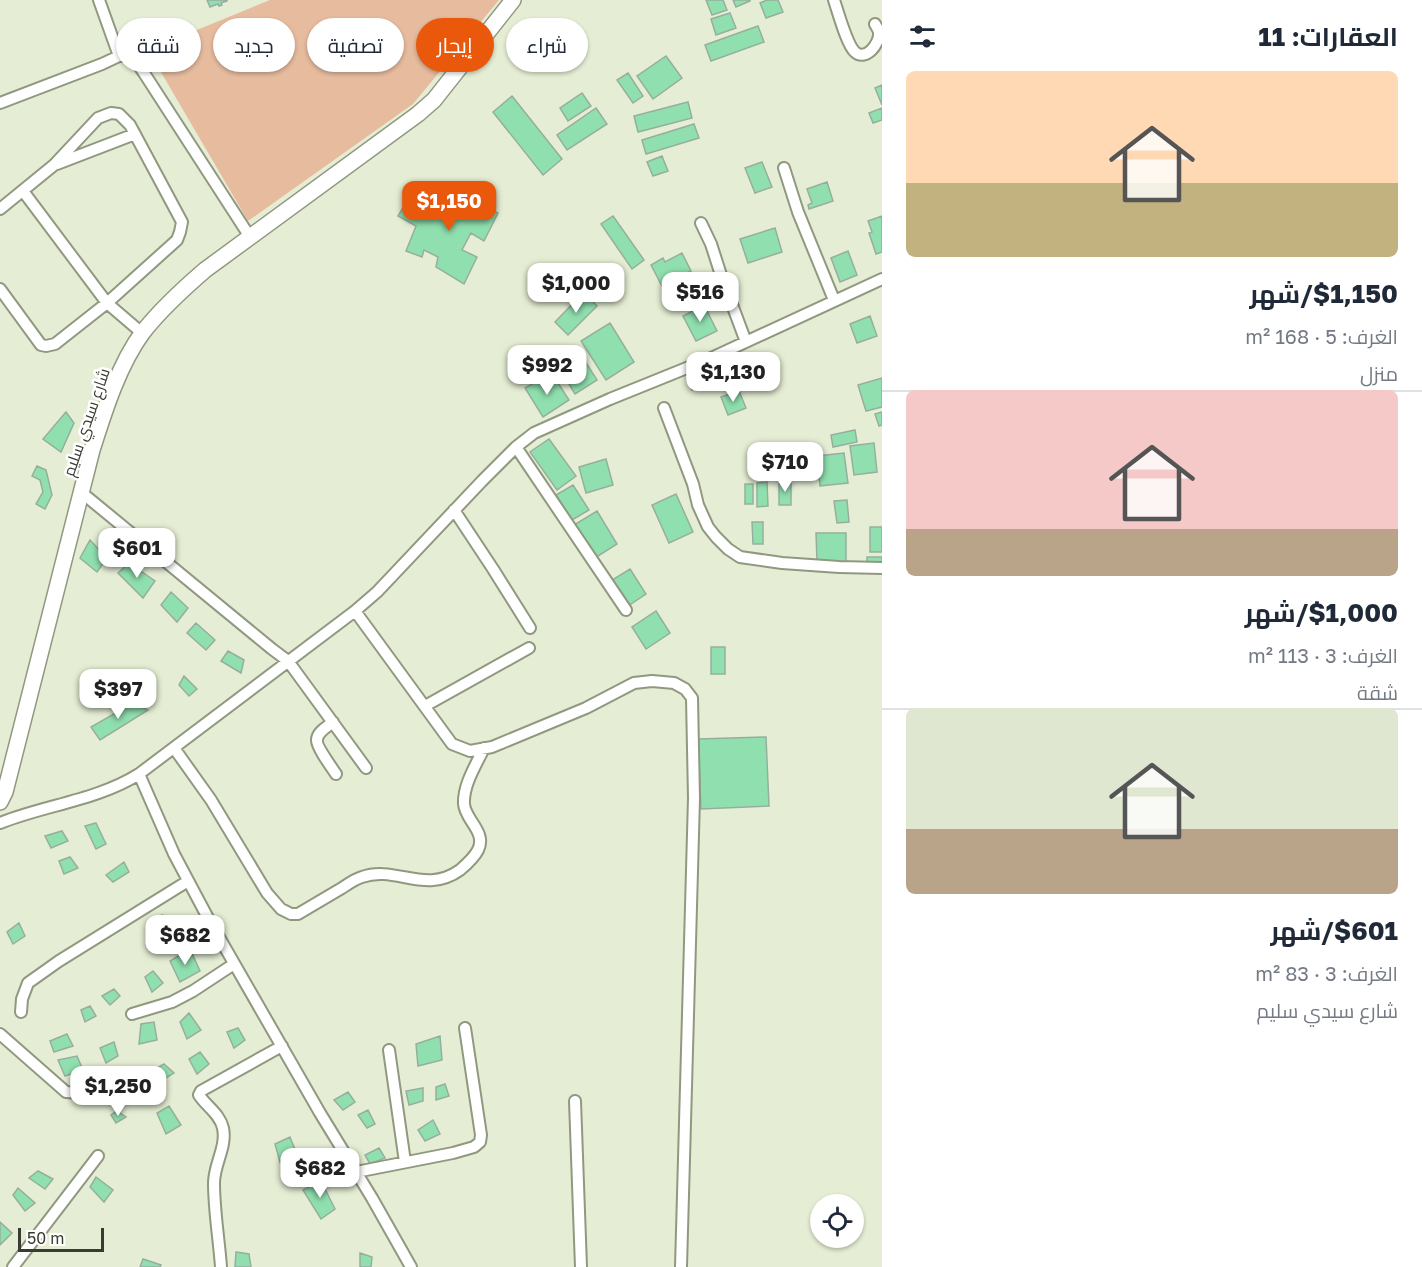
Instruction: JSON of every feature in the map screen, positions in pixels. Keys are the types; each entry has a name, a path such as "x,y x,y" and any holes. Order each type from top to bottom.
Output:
{"main road":[{"name":"شارع سيدي سليم","path":"0,802 8,780 92,450 106,407 125,362 142,333 184,288 205,270 434,100 513,0"}],"street":[{"path":"99,0 116,48"},
{"path":"834,0 848,39 854,51 859,55 865,55 877,43 879,32 875,24"},
{"path":"0,102 116,57"},
{"path":"143,72 250,237"},
{"path":"0,209 54,165 98,118 111,113 119,114 130,125 182,222 177,240 107,303 55,344 41,345 0,289"},
{"path":"54,165 135,135"},
{"path":"784,168 798,212 834,300"},
{"path":"23,191 107,303 142,333"},
{"path":"701,223 711,244 746,342"},
{"path":"0,823 22,814 123,784 139,774 377,592 516,447 534,433 709,359 882,279"},
{"path":"664,408 693,484 698,505 708,527 728,549 740,557 782,563 882,568"},
{"path":"516,447 626,610"},
{"path":"81,492 288,661 366,768"},
{"path":"454,510 530,628"},
{"path":"355,610 452,744 470,751 503,743 586,708 634,683 652,681 674,683 685,689 692,698 693,798 681,1267"},
{"path":"425,706 529,648"},
{"path":"333,722 320,733 316,740 318,747 336,774"},
{"path":"174,748 211,800 267,893 281,909 291,914 298,914 361,877 387,874 427,881 436,880 456,873 470,862 478,849 480,837 464,807 464,792 484,748"},
{"path":"139,774 188,881 411,1267"},
{"path":"21,1011 22,999 28,983 59,961 188,881"},
{"path":"132,1014 172,1002 234,964"},
{"path":"356,1172 453,1153 474,1147 480,1142 481,1135 465,1028"},
{"path":"0,1034 66,1092 90,1091 112,1084"},
{"path":"221,1267 214,1182 216,1166 223,1145 224,1129 199,1095 201,1091 282,1046"},
{"path":"389,1050 405,1162"},
{"path":"575,1101 580,1267"},
{"path":"13,1267 98,1156"}],"shaded area":[{"path":"270,0 499,0 484,18 416,18 416,72 439,72 413,104 248,221 161,72 201,72 201,28 213,23 213,72 295,72 295,18 226,18"}],"building":[{"path":"207,0 227,1 221,3 222,5 210,7"},
{"path":"706,0 723,0 727,10 712,15"},
{"path":"733,0 750,0 750,1 736,7"},
{"path":"767,0 778,0 783,12 766,18 760,3"},
{"path":"730,13 736,28 716,35 711,19"},
{"path":"758,26 764,42 711,61 705,45"},
{"path":"666,56 682,78 653,99 637,76"},
{"path":"628,73 643,96 633,103 617,80"},
{"path":"882,85 882,105 875,88"},
{"path":"582,93 591,106 568,121 560,108"},
{"path":"512,96 562,159 543,175 493,112"},
{"path":"688,102 692,118 638,132 634,116"},
{"path":"596,108 607,124 567,150 557,135"},
{"path":"882,108 882,120 873,123 869,113"},
{"path":"694,124 699,138 646,154 642,140"},
{"path":"662,156 668,171 653,176 647,162"},
{"path":"762,162 772,187 755,193 745,168"},
{"path":"827,182 833,201 809,209 808,205 812,203 807,189"},
{"path":"448,190 455,193 453,204 462,209 466,201 470,203 473,200 498,213 484,241 471,233 462,250 477,257 464,284 436,267 438,257 424,250 422,257 406,251 416,226 398,216 404,206 423,215 432,192 447,194"},
{"path":"613,216 644,260 632,269 601,224"},
{"path":"882,216 882,252 876,254 869,233 872,232 868,221"},
{"path":"775,228 782,252 748,263 740,239"},
{"path":"848,251 857,275 840,282 831,258"},
{"path":"682,253 691,271 662,286 651,265 663,258 665,262"},
{"path":"584,292 597,306 568,335 555,322"},
{"path":"704,305 717,331 696,341 683,316"},
{"path":"870,316 877,336 857,343 850,324"},
{"path":"610,323 634,362 606,380 581,341"},
{"path":"576,347 597,380 575,394 555,361"},
{"path":"705,371 710,383 692,390 687,379"},
{"path":"542,378 546,384 555,378 569,400 543,417 525,388"},
{"path":"882,378 882,407 866,411 858,385"},
{"path":"739,391 746,408 728,415 721,397"},
{"path":"66,412 74,423 61,452 43,439"},
{"path":"882,412 882,425 879,426 875,414"},
{"path":"855,430 857,442 833,447 831,435"},
{"path":"549,439 576,476 557,490 530,452"},
{"path":"874,443 877,472 854,475 850,446"},
{"path":"844,453 848,483 820,486 817,456"},
{"path":"794,456 795,469 775,471 774,458"},
{"path":"606,459 613,485 586,493 579,467"},
{"path":"37,466 46,470 52,495 45,509 36,504 43,492 40,480 32,476"},
{"path":"791,480 791,505 779,505 779,481"},
{"path":"767,482 768,506 757,507 757,483"},
{"path":"745,484 753,484 753,504 745,504"},
{"path":"573,485 589,510 572,520 556,495"},
{"path":"676,494 693,532 669,543 652,505"},
{"path":"847,500 849,522 837,523 834,501"},
{"path":"597,511 617,544 595,558 574,525"},
{"path":"752,522 763,522 763,544 753,544"},
{"path":"870,527 882,527 882,552 870,552"},
{"path":"816,533 846,533 846,565 817,562"},
{"path":"90,540 107,558 97,572 80,558"},
{"path":"867,557 882,557 882,565 867,565"},
{"path":"129,563 155,581 143,598 118,573"},
{"path":"630,569 646,594 625,608 609,582"},
{"path":"171,592 188,608 177,622 161,605"},
{"path":"656,611 670,633 646,649 632,627"},
{"path":"196,623 215,640 206,650 187,633"},
{"path":"711,647 725,647 725,674 711,674"},
{"path":"228,651 244,660 241,673 221,661"},
{"path":"184,676 197,689 189,696 179,685"},
{"path":"133,703 148,710 100,740 91,727"},
{"path":"766,737 769,806 701,809 698,739"},
{"path":"96,823 106,844 96,849 85,826"},
{"path":"62,831 68,841 51,848 45,836"},
{"path":"70,857 78,868 64,874 59,861"},
{"path":"124,862 129,872 113,882 106,875"},
{"path":"162,915 174,919 170,935 160,932"},
{"path":"19,923 25,936 13,944 7,932"},
{"path":"190,949 200,971 180,982 170,961"},
{"path":"153,971 163,983 152,992 145,977"},
{"path":"114,989 120,996 110,1005 102,996"},
{"path":"90,1006 96,1016 85,1022 81,1010"},
{"path":"189,1013 201,1030 187,1039 180,1022"},
{"path":"154,1022 157,1040 139,1044 141,1024"},
{"path":"238,1028 245,1040 234,1048 227,1032"},
{"path":"67,1034 73,1046 54,1052 50,1041"},
{"path":"440,1036 442,1060 418,1066 416,1044"},
{"path":"114,1042 118,1056 106,1063 100,1048"},
{"path":"200,1052 209,1064 197,1074 189,1059"},
{"path":"77,1056 83,1070 65,1076 58,1060"},
{"path":"164,1064 174,1073 158,1083 150,1072"},
{"path":"445,1084 449,1096 436,1100 436,1087"},
{"path":"423,1088 423,1101 409,1105 406,1091"},
{"path":"348,1092 355,1102 343,1110 334,1100"},
{"path":"169,1106 181,1125 166,1134 157,1113"},
{"path":"368,1110 375,1124 367,1128 358,1115"},
{"path":"117,1111 126,1117 116,1123 111,1115"},
{"path":"433,1120 440,1134 425,1141 418,1130"},
{"path":"290,1137 296,1152 280,1162 275,1144"},
{"path":"379,1148 385,1158 370,1164 365,1155"},
{"path":"38,1171 53,1179 45,1189 29,1178"},
{"path":"96,1177 113,1190 104,1202 90,1187"},
{"path":"321,1181 335,1209 321,1219 303,1190"},
{"path":"18,1188 35,1203 25,1211 13,1195"},
{"path":"0,1222 12,1233 0,1245"},
{"path":"236,1252 249,1254 251,1267 235,1267"},
{"path":"360,1253 372,1257 371,1267 360,1267"},
{"path":"143,1259 161,1265 160,1267 140,1267"}]}
